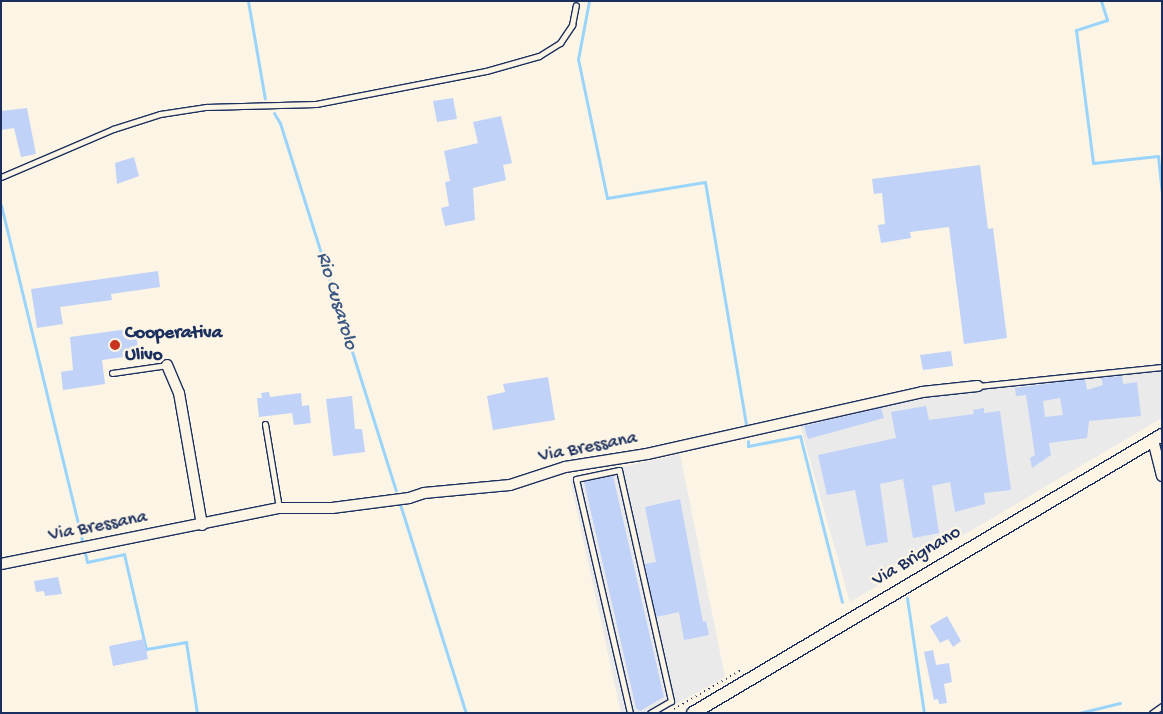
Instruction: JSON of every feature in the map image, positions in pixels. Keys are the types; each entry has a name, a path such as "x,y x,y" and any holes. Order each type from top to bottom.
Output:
{"street":[{"path":"167,366 179,393 202,525"},
{"name":"Via Bressana","path":"1,564 279,508 332,508 409,498 424,493 481,490 510,485 565,467 655,452 922,392 978,386"},
{"path":"1157,437 1162,476"},
{"name":"Via Brignano","path":"693,713 1157,437"}],"lane":[{"path":"1,177 113,129 160,114 206,107 316,104 477,74 539,56 560,44 572,25 576,5"},
{"path":"112,373 167,366"},
{"path":"978,386 1162,368"},
{"path":"265,424 279,508"},
{"path":"630,713 576,479 618,470 671,701 650,713"},
{"path":"1152,713 1162,706"}],"shaded area":[{"path":"1128,370 1162,371 1162,418 850,602 800,425 886,403"},
{"path":"680,454 725,677 660,713 621,713 570,479"}],"building":[{"path":"453,98 457,119 437,122 433,101"},
{"path":"27,108 36,154 21,157 14,128 1,130 1,111"},
{"path":"501,116 512,163 503,165 506,180 473,188 475,220 445,226 441,208 449,206 445,182 450,181 444,151 478,143 473,122"},
{"path":"134,157 139,176 117,184 115,163"},
{"path":"980,165 988,229 993,228 1007,338 964,344 949,227 910,232 911,238 881,243 878,225 885,224 882,193 874,194 872,179"},
{"path":"158,271 160,287 111,294 112,300 60,307 63,324 37,328 31,289"},
{"path":"135,328 139,355 102,360 105,384 63,390 61,372 73,370 70,337"},
{"path":"951,351 953,366 923,370 920,355"},
{"path":"1122,376 1123,384 1137,382 1141,416 1089,421 1087,438 1049,443 1051,455 1032,468 1030,458 1035,455 1026,395 1016,396 1015,388 1085,379 1087,390 1103,385 1101,378","holes":["1060,398 1063,415 1045,417 1043,401"]},
{"path":"548,377 555,420 493,430 487,396 505,392 503,384"},
{"path":"269,392 270,397 301,393 302,406 309,405 311,423 294,425 292,413 259,417 257,398 262,398 261,393"},
{"path":"352,396 355,429 362,429 365,452 333,456 326,399"},
{"path":"926,406 929,420 974,414 973,410 984,408 984,413 1000,411 1011,490 984,493 985,504 955,512 950,482 932,486 939,533 913,538 903,479 880,484 888,542 866,546 855,490 827,495 818,455 896,438 891,412"},
{"path":"881,408 884,418 808,439 804,426"},
{"path":"613,476 664,697 640,711 636,708 584,482"},
{"path":"680,499 703,622 706,621 709,635 684,640 679,612 656,617 645,564 656,562 645,507"},
{"path":"58,577 62,594 45,596 44,591 36,592 34,581"},
{"path":"947,616 961,641 953,647 948,639 940,643 930,626"},
{"path":"144,639 148,659 113,666 109,646"},
{"path":"933,650 936,665 949,663 952,682 944,684 947,703 939,704 938,699 934,700 924,652"}],"waterway":[{"name":"Rio Cusarolo","path":"248,1 265,99"},
{"path":"589,1 578,59 607,198 705,182 746,425"},
{"path":"1101,1 1107,20 1076,30 1093,163 1158,156 1162,192"},
{"name":"Rio Cusarolo","path":"274,113 280,123 396,490"},
{"path":"1,205 83,544"},
{"path":"748,441 748,446 800,436 842,602"},
{"name":"Rio Cusarolo","path":"399,501 466,713"},
{"path":"85,553 87,562 124,554 146,649 186,642 197,713"},
{"path":"907,598 924,713"},
{"path":"1079,713 1120,703"}],"place":[{"name":"Cooperativa Ulivo","path":"115,345"}]}
